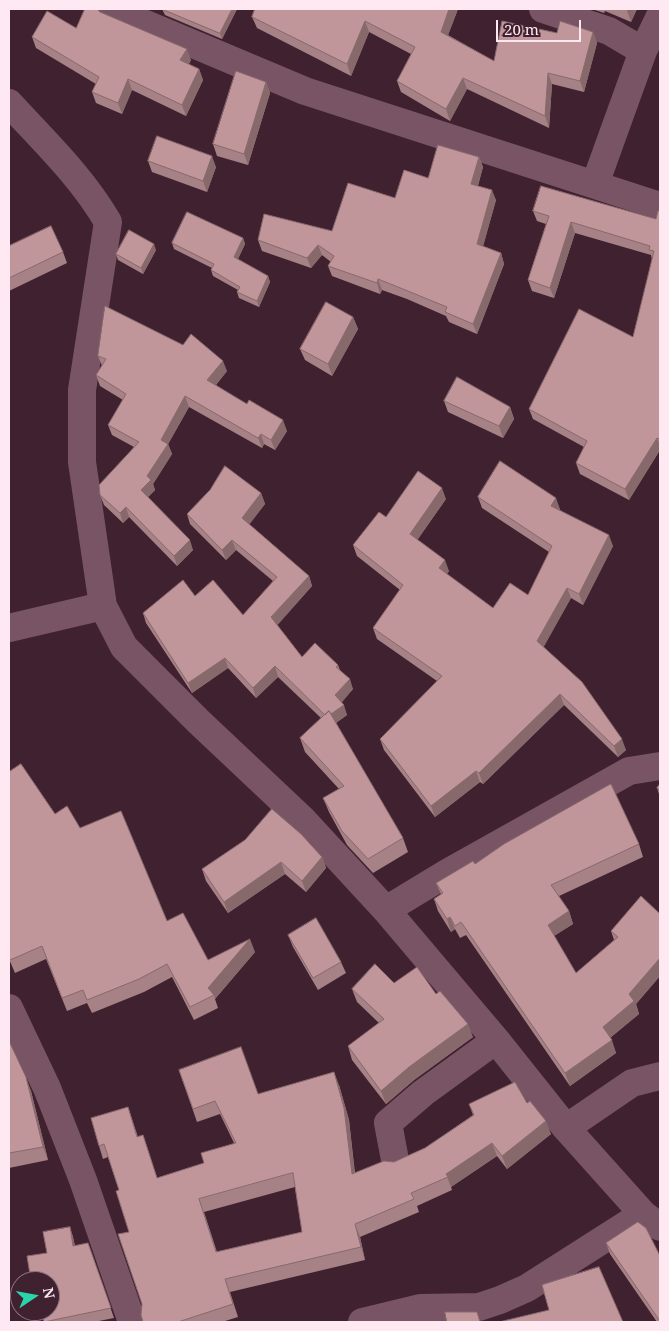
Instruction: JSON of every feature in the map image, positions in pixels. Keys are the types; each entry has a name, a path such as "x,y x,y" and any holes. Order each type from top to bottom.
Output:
{"street":[{"path":"110,9 305,91 660,206"},
{"path":"543,9 610,31 643,51"},
{"path":"595,184 643,51 660,16"},
{"path":"9,103 70,168 95,199 108,222 82,390 82,462 103,606 124,647 198,721 303,820 386,910 496,1040 566,1128 652,1220 527,1288 500,1300 478,1306 420,1308 362,1322"},
{"path":"9,628 103,606"},
{"path":"386,910 446,872 630,771 660,766"},
{"path":"9,1008 47,1088 83,1180 132,1322"},
{"path":"395,1160 388,1123 424,1092 496,1040"},
{"path":"566,1128 632,1083 660,1076"}],"building":[{"path":"85,9 97,9 100,12 187,49 180,60 199,69 182,105 128,79 118,103 92,92 99,77 32,37 47,11 76,28"},
{"path":"162,9 232,9 220,33"},
{"path":"255,9 449,9 441,32 494,61 502,21 557,33 560,21 593,32 580,81 548,73 545,116 463,78 446,109 397,81 415,47 365,21 347,64 252,17"},
{"path":"236,71 266,82 244,154 213,144"},
{"path":"157,136 212,156 203,181 148,161"},
{"path":"438,145 479,157 471,184 492,190 477,244 501,253 473,324 445,312 447,307 378,279 377,283 328,266 334,256 318,245 307,258 258,240 264,214 332,231 348,183 395,198 404,170 428,178"},
{"path":"541,186 656,219 660,210 660,439 657,438 625,489 576,463 587,441 529,409 579,309 633,337 654,251 649,250 650,246 571,222 550,288 528,280 549,216 533,211"},
{"path":"187,212 243,238 234,257 268,276 257,301 237,292 240,287 211,270 214,264 172,243"},
{"path":"51,226 63,252 9,278 9,246"},
{"path":"129,230 154,244 141,268 116,254"},
{"path":"326,302 353,317 328,364 300,349"},
{"path":"105,306 183,345 191,334 223,361 207,380 247,404 249,400 283,420 271,440 261,434 258,438 185,396 161,440 168,444 147,476 151,480 141,490 190,540 174,556 126,507 120,513 100,495 99,485 139,442 108,425 126,394 96,375 106,359 98,356"},
{"path":"457,377 510,407 499,426 444,401"},
{"path":"500,461 556,498 551,506 609,535 579,594 567,588 537,641 582,682 622,739 614,746 560,694 479,773 476,771 431,806 380,739 442,676 373,628 403,585 353,545 379,512 386,517 418,471 442,488 410,534 445,560 439,568 493,608 510,583 528,595 552,546 478,497"},
{"path":"225,466 261,493 242,518 309,576 271,617 302,657 315,643 338,665 336,667 350,679 335,695 344,705 331,714 329,711 325,715 275,666 253,688 225,658 188,683 143,613 183,580 195,596 213,580 243,615 277,577 232,540 222,550 187,514 210,490"},
{"path":"329,711 403,838 368,859 342,831 323,798 344,786 300,738"},
{"path":"21,764 55,814 67,806 80,828 121,811 167,921 183,913 208,960 250,939 208,988 214,995 190,1007 167,964 139,979 87,1000 83,990 62,998 42,946 10,960 9,772"},
{"path":"611,784 639,844 551,885 569,911 548,925 576,973 618,937 611,931 641,896 660,914 660,958 629,994 634,1001 603,1027 612,1040 565,1073 461,922 455,926 450,917 447,919 434,899 443,893 436,883 473,861 475,864 504,844"},
{"path":"272,809 301,834 322,857 302,881 281,862 224,902 202,869 245,840"},
{"path":"316,918 341,962 313,978 288,935"},
{"path":"375,964 394,983 417,967 436,994 440,991 468,1024 409,1067 381,1091 348,1046 384,1019 352,989"},
{"path":"9,1041 26,1077 43,1147 9,1153"},
{"path":"241,1047 258,1094 334,1072 344,1108 352,1174 384,1161 394,1162 425,1148 474,1115 469,1104 515,1082 527,1103 530,1101 546,1121 502,1156 492,1143 446,1174 448,1177 411,1193 414,1199 355,1224 361,1247 225,1279 233,1304 178,1322 143,1322 141,1315 142,1304 118,1234 129,1232 116,1191 119,1190 104,1144 99,1146 91,1118 128,1107 137,1137 143,1135 157,1178 204,1163 201,1153 236,1143 215,1101 193,1109 179,1070","holes":["293,1173 302,1232 216,1252 199,1199"]},
{"path":"638,1222 646,1228 660,1256 660,1321 606,1243"},
{"path":"70,1227 73,1246 88,1243 111,1308 60,1319 60,1271 29,1271 27,1256 47,1253 43,1232"},
{"path":"599,1267 623,1322 499,1322 549,1310 542,1285"},
{"path":"445,1312 477,1312 480,1322 447,1322"}]}
